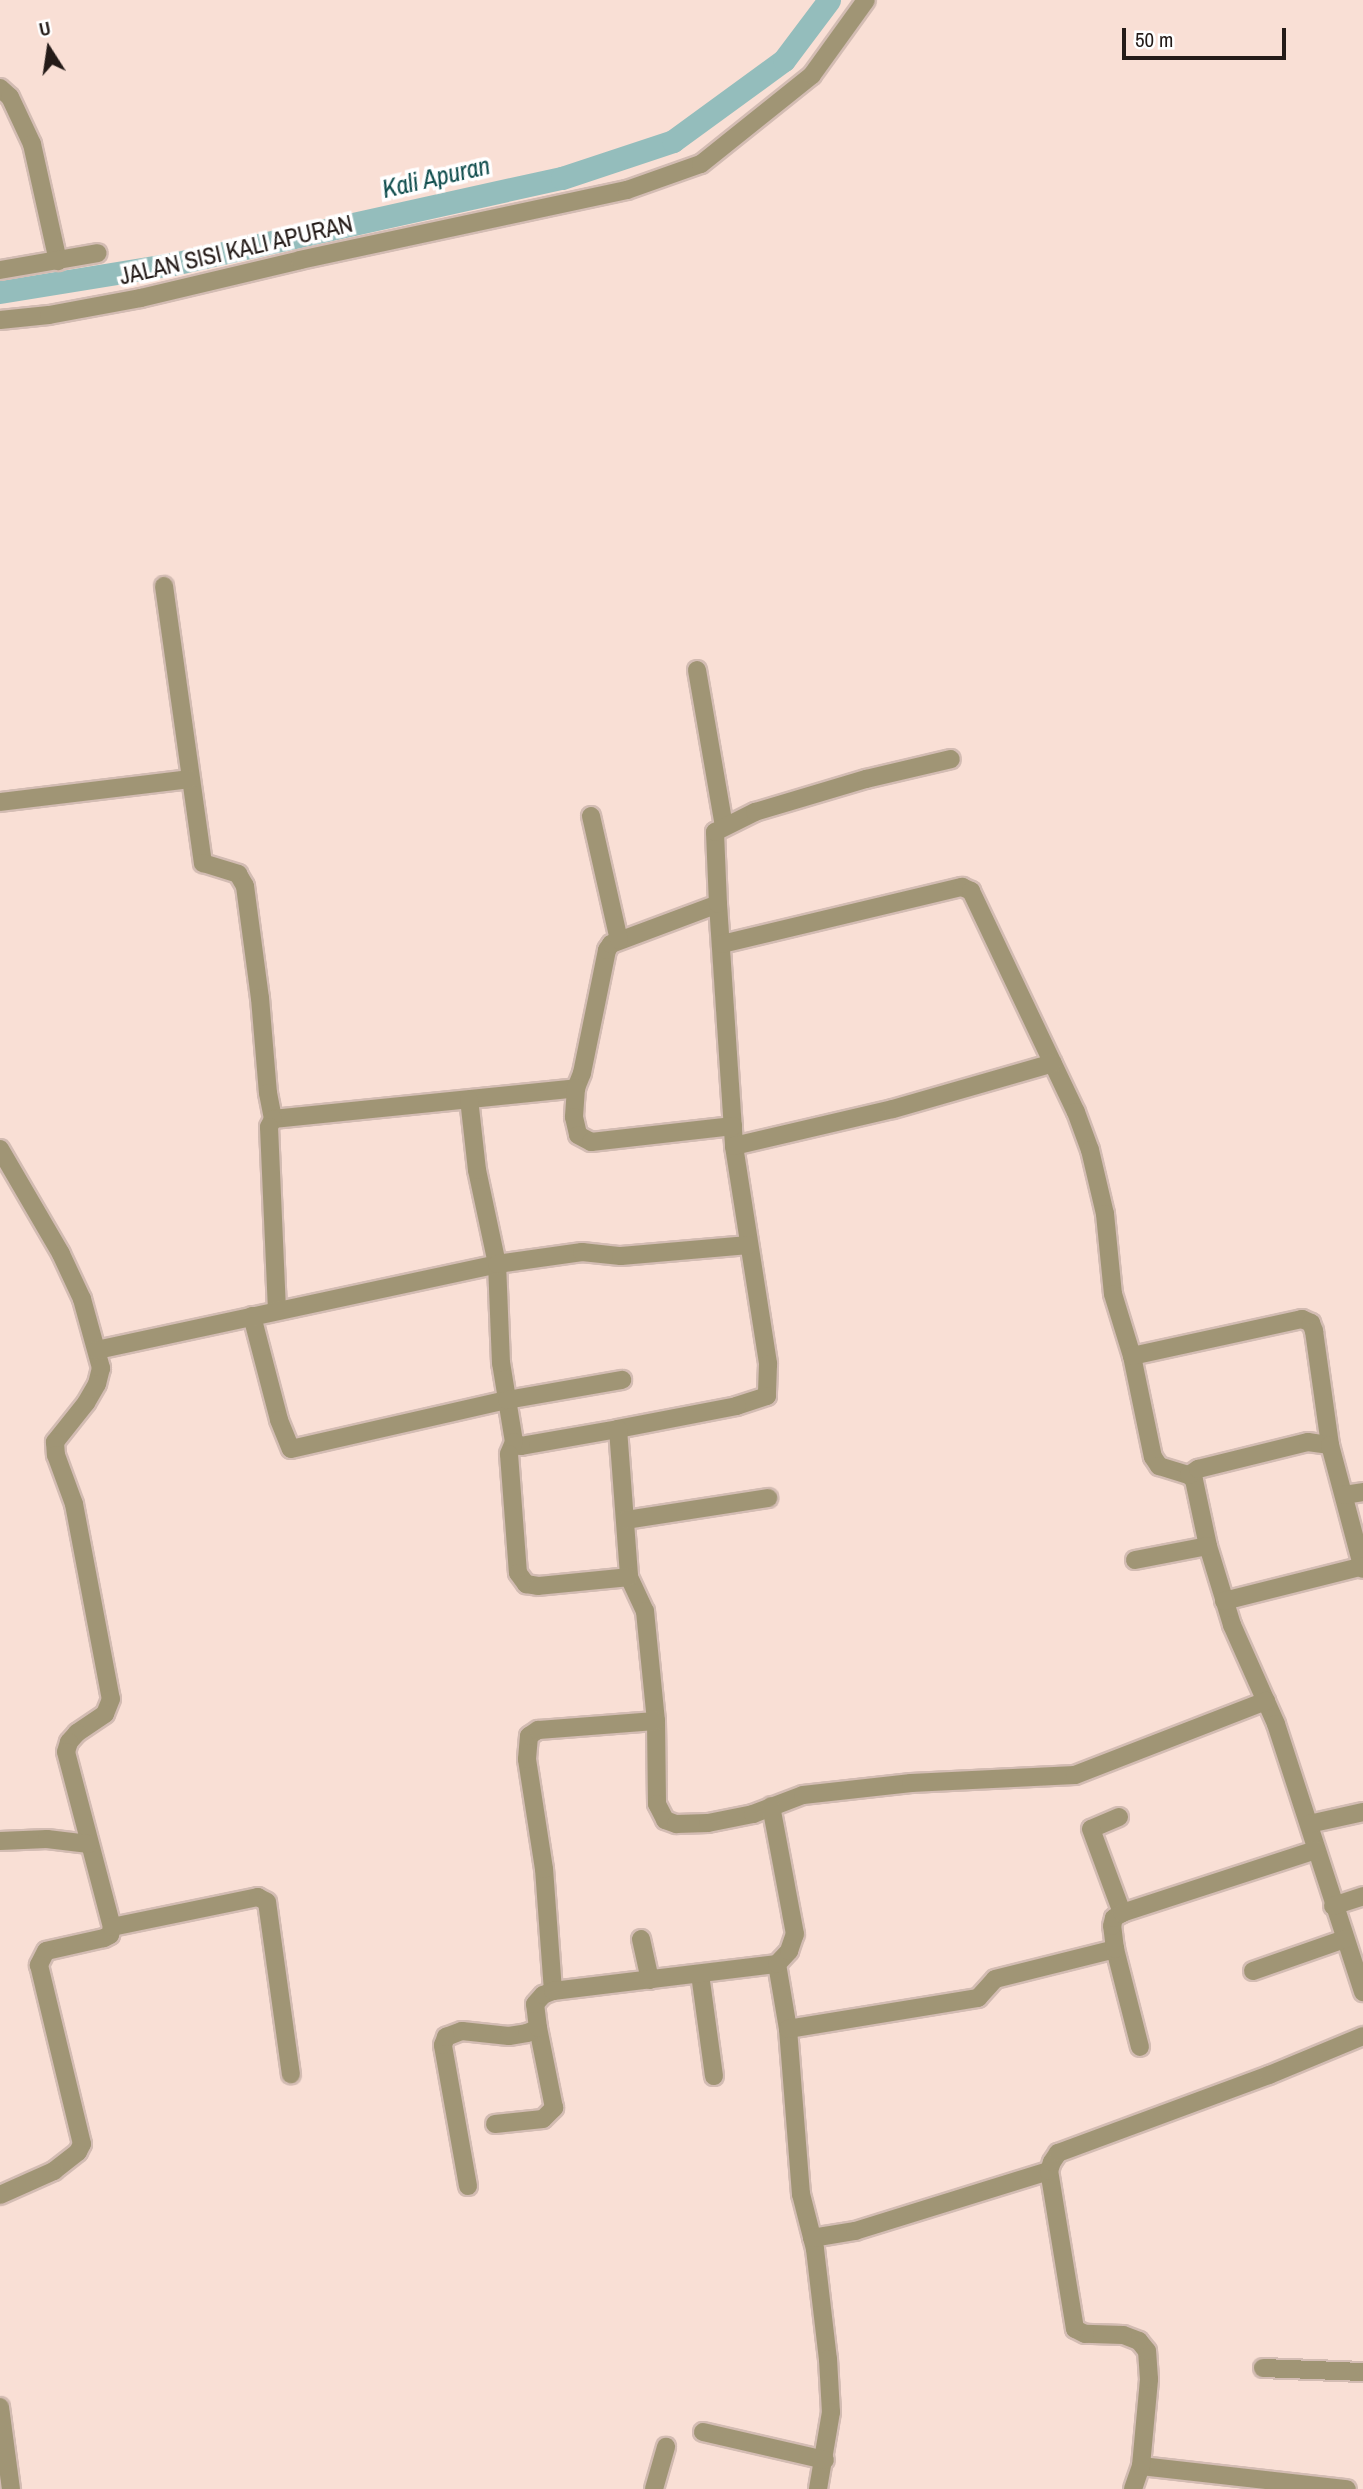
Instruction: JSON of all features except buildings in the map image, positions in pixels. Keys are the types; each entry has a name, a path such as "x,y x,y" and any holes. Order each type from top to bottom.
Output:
{"street":[{"name":"JALAN SISI KALI APURAN","path":"0,320 49,315 141,298 300,260 627,190 701,164 812,75 866,0"},
{"path":"0,88 10,97 32,144 58,261"},
{"path":"0,270 98,253"},
{"path":"164,586 203,863 239,874 245,886 260,998 268,1093 274,1119 270,1126 270,1139 277,1311"},
{"path":"697,670 724,826"},
{"path":"514,1442 521,1446 618,1429 737,1406 766,1396 768,1364 734,1146 714,834 755,811 866,779 951,759"},
{"path":"0,802 190,779"},
{"path":"591,816 619,940"},
{"path":"722,944 966,886 971,891 1053,1063 1090,1150 1105,1214 1113,1294 1132,1356 1153,1457 1159,1466 1189,1475 1197,1489 1208,1546 1224,1601 1266,1701 1363,1992"},
{"path":"718,904 619,940 607,950 582,1073 576,1088 574,1117 578,1135 591,1142 733,1126"},
{"path":"734,1146 893,1108 1053,1063"},
{"path":"274,1119 576,1088"},
{"path":"469,1099 477,1170 497,1264 501,1363 514,1442 509,1454 518,1573 526,1584 538,1586 629,1577"},
{"path":"0,1149 7,1178 72,1277 82,1299 101,1368 97,1384 55,1442 56,1455 74,1504 111,1699 105,1714 78,1733 69,1742 66,1752 112,1927 110,1935 104,1938 46,1951 39,1965 82,2144 78,2152 54,2171 0,2195"},
{"path":"97,1350 497,1264 582,1252 621,1256 749,1245"},
{"path":"251,1316 279,1420 291,1449 507,1400 622,1380"},
{"path":"1132,1356 1303,1319 1311,1324 1314,1331 1330,1445 1363,1567 1224,1601"},
{"path":"618,1429 629,1577 645,1611 656,1721 656,1804 665,1820 676,1824 708,1823 753,1814 803,1795 911,1783 1075,1775 1266,1701"},
{"path":"1189,1475 1198,1469 1308,1442 1330,1445"},
{"path":"1344,1495 1363,1492"},
{"path":"626,1520 768,1498"},
{"path":"1135,1560 1208,1546"},
{"path":"553,1991 544,1869 527,1759 529,1736 538,1730 656,1721"},
{"path":"495,2124 543,2119 554,2108 538,2028 536,2004 542,1995 553,1991 777,1964 789,1951 795,1934 771,1806"},
{"path":"1309,1824 1363,1812"},
{"path":"1119,1816 1091,1829 1122,1913"},
{"path":"0,1841 47,1839 89,1843"},
{"path":"1140,2047 1115,1950 1112,1926 1114,1917 1316,1850"},
{"path":"1333,1906 1363,1896"},
{"path":"112,1927 258,1897 267,1902 291,2074"},
{"path":"641,1939 650,1980"},
{"path":"1253,1971 1345,1939"},
{"path":"788,2029 978,1998 995,1979 1115,1950"},
{"path":"777,1964 788,2029 800,2194 812,2238 828,2359 831,2412 818,2489"},
{"path":"700,1974 714,2076"},
{"path":"468,2186 443,2045 446,2037 462,2031 509,2036 538,2028"},
{"path":"1133,2489 1141,2466 1149,2379 1147,2351 1139,2341 1124,2335 1084,2334 1075,2329 1049,2171 1058,2153 1269,2075 1363,2036"},
{"path":"812,2238 855,2231 1049,2171"},
{"path":"1263,2368 1363,2372"},
{"path":"0,2407 11,2489"},
{"path":"703,2432 825,2460"},
{"path":"654,2489 666,2447"},
{"path":"1141,2466 1347,2489"}],"waterway":[{"name":"Kali Apuran","path":"0,292 173,264 562,178 673,141 784,60 829,0"}]}
